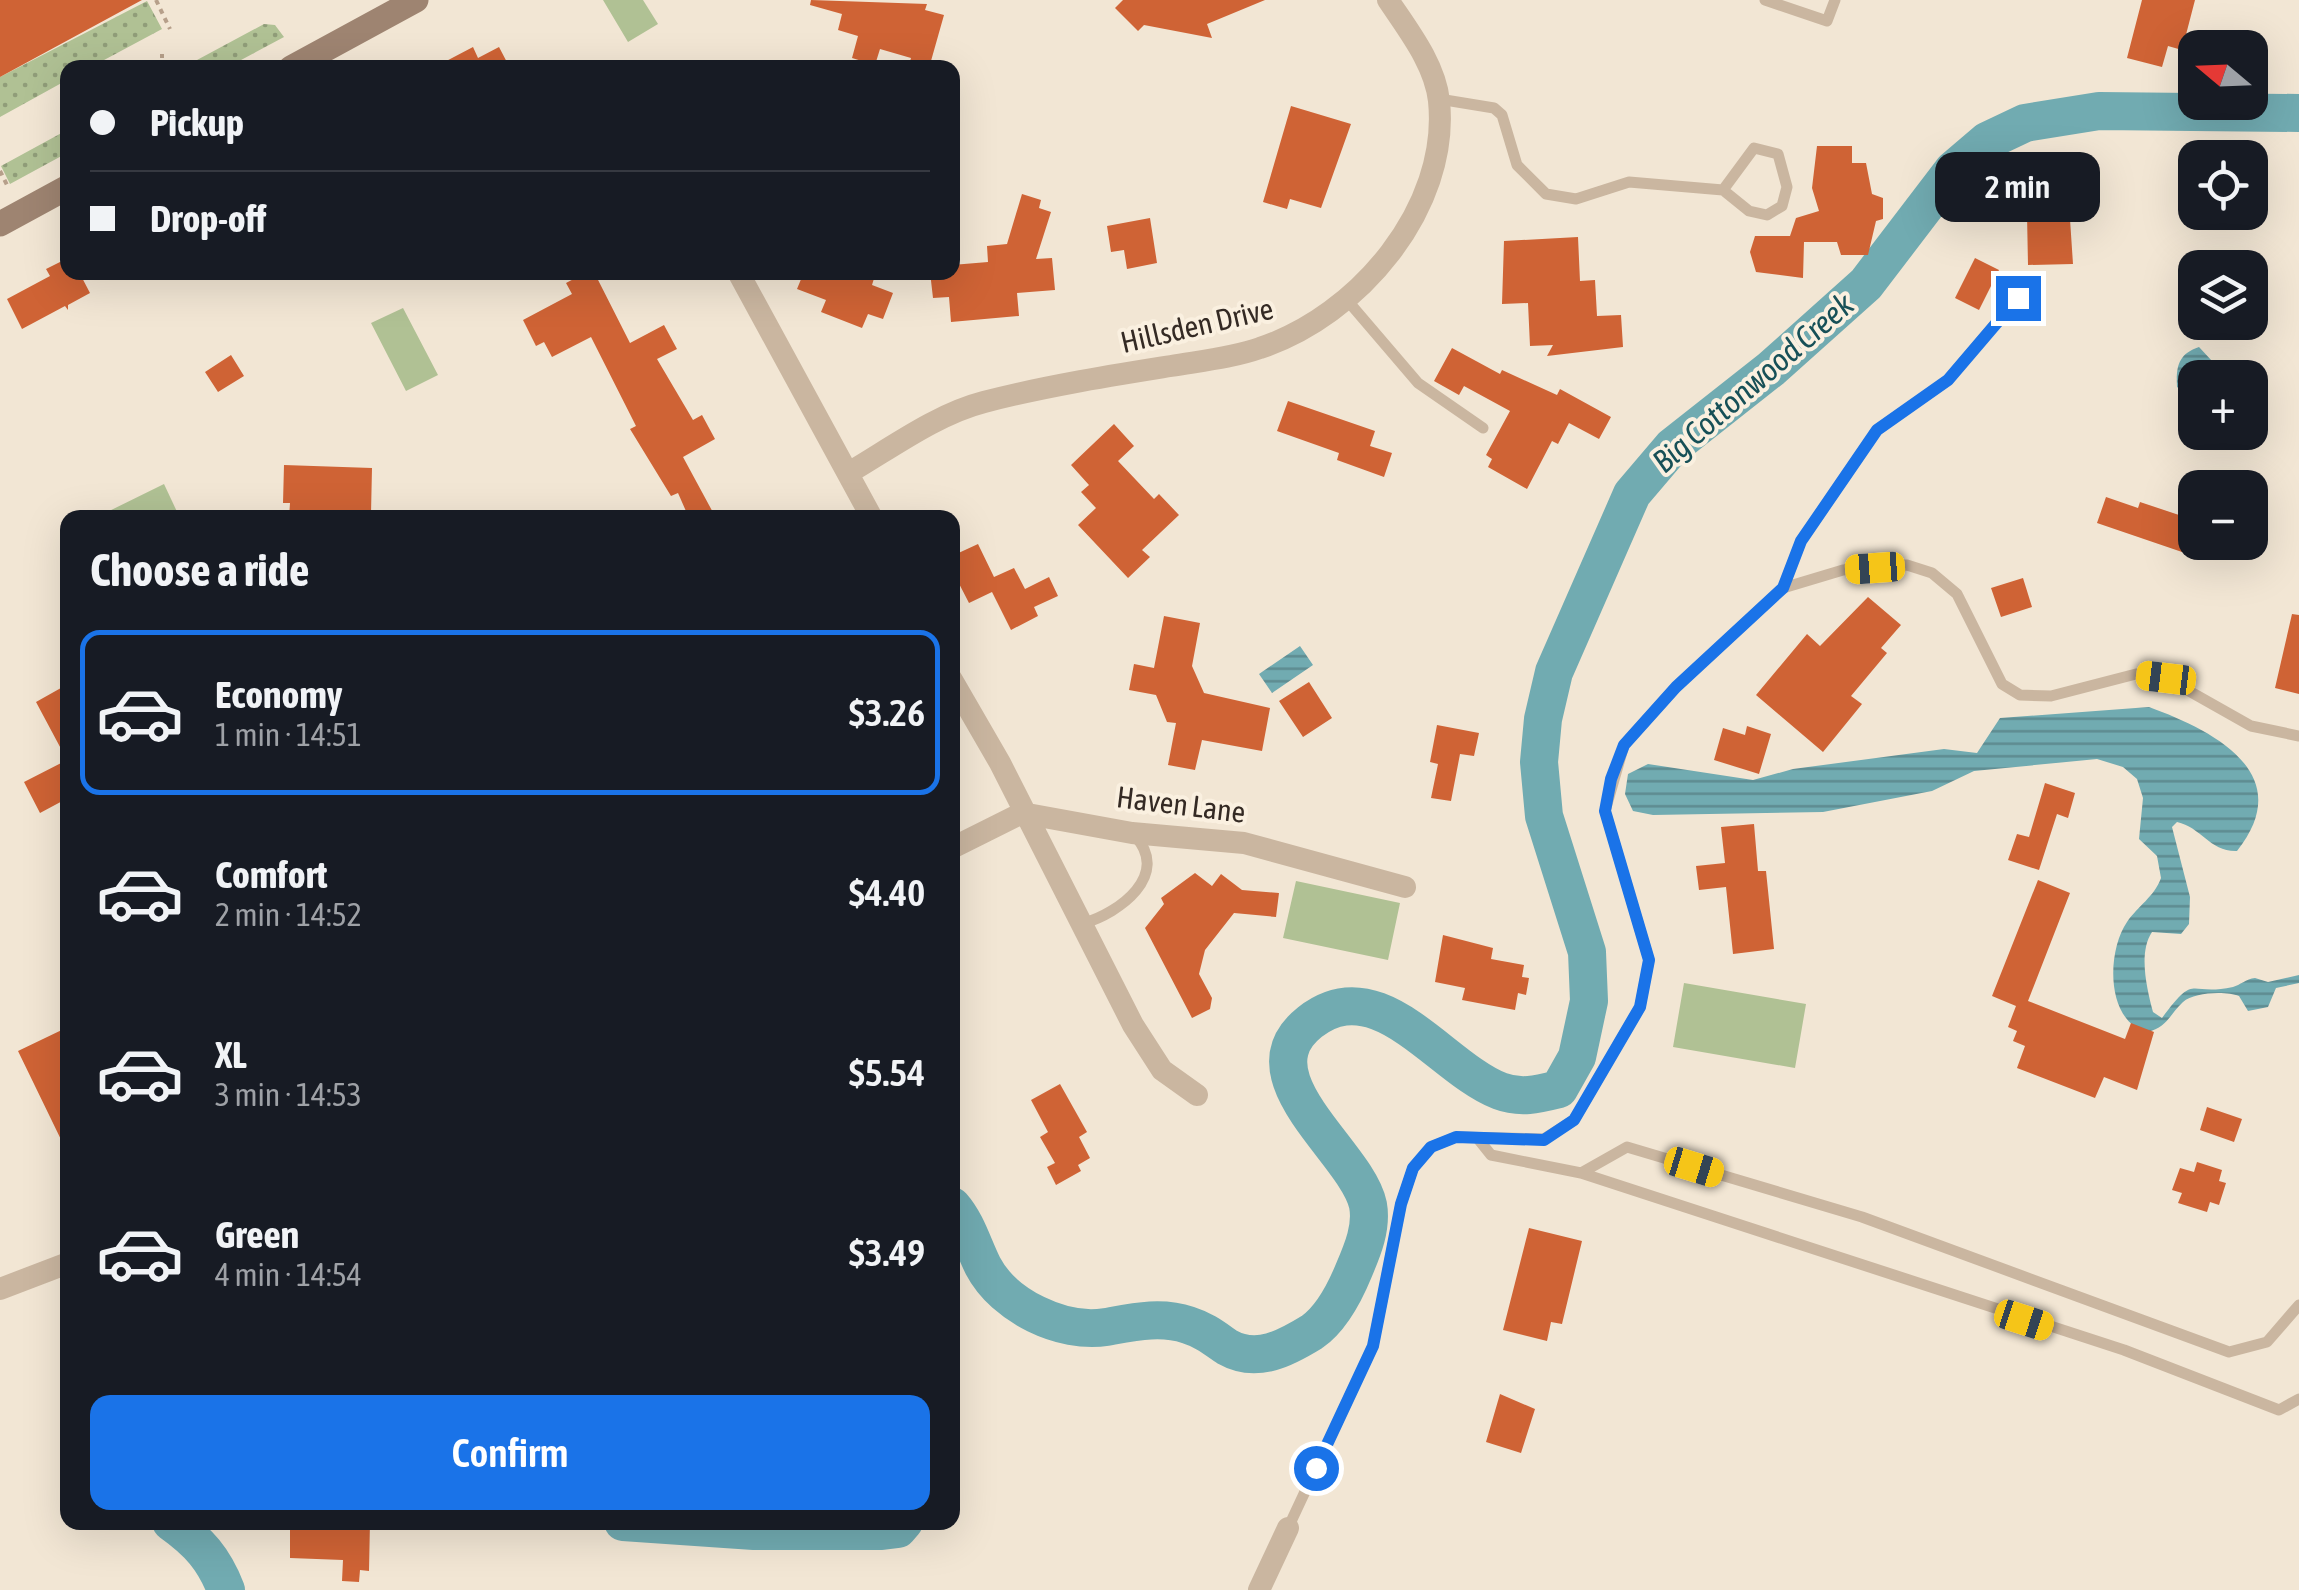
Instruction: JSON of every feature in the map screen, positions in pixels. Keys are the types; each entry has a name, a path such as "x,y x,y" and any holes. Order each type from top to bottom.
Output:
{"main road":[{"path":"306,60 416,0"},
{"path":"0,224 60,192"}],"street":[{"name":"Hillsden Drive","path":"850,472 980,403 1258,350 1302,332 1347,300 1411,220 1432,174 1439,99 1431,72 1388,0"},
{"path":"742,280 868,510"},
{"path":"960,694 1000,762 1022,813 1084,923 1134,1025 1162,1070 1198,1095"},
{"path":"960,844 1022,813"},
{"name":"Haven Lane","path":"1022,813 1132,833 1244,843 1406,887"},
{"path":"0,1288 60,1266"},
{"path":"1259,1590 1288,1528"}],"lane":[{"path":"1765,0 1827,21 1835,0"},
{"path":"1439,99 1494,108 1502,114 1517,165 1546,194 1576,199 1629,182 1723,190 1748,211 1766,214 1782,206 1786,169 1778,154 1754,148 1723,190"},
{"path":"1288,1528 1373,1346 1401,1204 1413,1168 1431,1147 1456,1137 1544,1140 1574,1120 1640,1007 1649,960 1613,850 1605,811 1611,779 1624,745 1676,687 1783,588 1801,541 1877,430 1948,380 2018,298"},
{"path":"1347,300 1418,383 1483,428"},
{"path":"1783,588 1844,570 1907,566 1920,569 1932,573 1957,594 2002,684 2020,696 2051,696 2136,674 2166,678 2251,726 2299,736"},
{"path":"1084,923 1126,905 1140,886 1147,869 1146,847 1132,833"},
{"path":"1480,1140 1490,1154 1581,1173 2124,1350 2248,1401 2278,1410 2299,1399"},
{"path":"1581,1173 1627,1147 1862,1217 2229,1352 2268,1342 2299,1304"}],"path":[{"path":"156,0 170,29"},
{"path":"162,54 162,60"},
{"path":"0,171 8,187"}],"green space":[{"path":"603,0 643,0 658,24 628,42"},
{"path":"147,1 162,29 104,60 60,60 60,84 0,117 0,77"},
{"path":"264,24 275,25 284,37 241,60 197,60"},
{"path":"60,134 60,157 10,184 1,166"},
{"path":"403,308 438,375 406,391 371,323"},
{"path":"164,484 176,510 111,510"},
{"path":"1296,881 1400,903 1388,960 1283,938"},
{"path":"1684,983 1806,1004 1795,1068 1673,1047"}],"water":[{"path":"2199,347 2211,360 2181,360"},
{"path":"1300,646 1313,665 1272,693 1259,674"},
{"path":"2149,707 2198,728 2240,758 2253,777 2258,799 2254,823 2237,851 2220,848 2177,822 2172,827 2190,897 2189,924 2181,934 2152,932 2148,941 2145,971 2153,1012 2162,1018 2188,990 2233,987 2255,978 2268,982 2299,975 2299,983 2276,988 2268,1007 2248,1011 2239,996 2202,994 2183,1002 2164,1024 2147,1032 2123,1014 2113,967 2120,935 2161,878 2157,856 2139,839 2143,798 2137,779 2123,767 2097,759 1974,771 1932,791 1823,812 1653,815 1633,811 1625,794 1628,774 1648,764 1753,780 1793,769 1944,749 1977,753 2000,718"}],"building":[{"path":"0,0 142,0 0,77"},
{"path":"811,0 927,4 925,10 944,15 931,60 910,60 880,49 877,60 859,60 852,58 858,36 838,30 842,14 810,5"},
{"path":"1123,0 1265,0 1207,24 1212,38 1144,25 1138,31 1115,8"},
{"path":"2142,0 2195,0 2187,30 2178,30 2178,49 2168,46 2162,67 2127,58"},
{"path":"473,47 478,58 499,47 506,60 448,60"},
{"path":"1291,106 1351,124 1321,208 1290,199 1287,209 1263,202"},
{"path":"1817,146 1852,146 1852,163 1866,163 1872,194 1883,198 1883,219 1876,221 1868,255 1841,255 1837,242 1804,242 1803,278 1756,272 1750,252 1755,236 1790,236 1796,218 1819,211 1812,188"},
{"path":"2068,189 2073,264 2028,265 2027,214 2033,214 2032,190"},
{"path":"1022,194 1041,200 1039,208 1051,212 1036,259 1052,258 1055,290 1017,293 1019,316 951,322 949,297 933,298 931,280 960,280 960,264 988,262 987,246 1007,244"},
{"path":"1150,218 1157,263 1127,269 1124,250 1111,252 1107,226"},
{"path":"1578,237 1580,281 1595,280 1597,316 1621,315 1623,347 1547,356 1553,345 1530,346 1528,303 1502,304 1504,241"},
{"path":"1975,258 1999,270 1979,310 1955,298"},
{"path":"60,262 60,280 83,280 90,293 68,305 68,310 65,306 22,329 7,299 50,276 46,269"},
{"path":"598,280 630,343 664,325 677,349 657,359 693,420 702,415 715,439 683,457 712,510 685,510 678,493 671,496 630,429 636,426 591,337 552,357 544,342 536,346 523,320 572,294 566,283"},
{"path":"801,280 874,280 872,285 893,293 883,319 868,314 862,328 821,312 826,300 797,289"},
{"path":"1452,348 1500,374 1502,370 1557,395 1560,389 1611,417 1599,439 1569,423 1558,444 1552,441 1527,489 1488,467 1492,459 1486,455 1510,411 1464,386 1459,395 1434,381"},
{"path":"231,355 244,376 218,392 205,372"},
{"path":"1288,401 1375,431 1370,446 1392,453 1384,477 1337,460 1339,453 1277,431"},
{"path":"1114,424 1134,446 1118,461 1154,499 1159,494 1179,515 1142,550 1150,557 1128,578 1078,525 1096,508 1081,492 1089,485 1071,465"},
{"path":"284,465 372,468 371,510 290,510 290,503 283,503"},
{"path":"2106,497 2138,508 2140,502 2178,515 2178,551 2097,523"},
{"path":"978,544 994,577 1014,568 1025,589 1049,577 1058,596 1034,607 1038,616 1011,630 992,592 969,603 960,586 960,552"},
{"path":"2023,578 2032,607 2001,617 1991,588"},
{"path":"1868,597 1901,625 1881,648 1887,653 1851,696 1862,704 1823,752 1756,695 1807,634 1820,646"},
{"path":"2292,614 2299,615 2299,694 2275,688"},
{"path":"1164,616 1200,623 1192,666 1204,693 1270,708 1262,751 1202,740 1195,770 1168,765 1176,723 1167,722 1156,695 1129,690 1134,664 1154,668"},
{"path":"1309,682 1332,718 1303,737 1279,701"},
{"path":"60,688 60,747 36,702"},
{"path":"1437,725 1479,733 1474,756 1460,754 1451,801 1431,798 1438,764 1430,762"},
{"path":"1747,726 1771,734 1759,774 1714,760 1723,728 1745,735"},
{"path":"60,764 60,802 40,813 24,782"},
{"path":"2045,783 2075,793 2068,818 2057,814 2039,870 2008,860 2017,834 2029,837"},
{"path":"1754,824 1758,871 1766,871 1774,949 1733,954 1726,887 1699,890 1696,866 1725,863 1721,827"},
{"path":"1195,873 1212,886 1221,874 1242,890 1279,893 1276,917 1234,913 1205,950 1199,974 1212,998 1210,1009 1192,1018 1145,928 1164,904 1161,898"},
{"path":"2038,880 2070,893 2028,1001 2125,1039 2131,1023 2154,1032 2137,1090 2104,1077 2095,1098 2017,1068 2025,1046 2013,1041 2017,1031 2008,1027 2016,1006 1992,996"},
{"path":"1443,935 1493,948 1491,959 1524,965 1522,977 1529,978 1526,995 1518,993 1515,1010 1462,1000 1465,988 1435,982"},
{"path":"60,1031 60,1138 18,1051"},
{"path":"1060,1084 1087,1132 1079,1137 1090,1158 1078,1165 1081,1171 1056,1185 1047,1167 1055,1163 1040,1137 1048,1132 1031,1100"},
{"path":"2207,1107 2242,1119 2234,1142 2200,1130"},
{"path":"2197,1162 2222,1170 2219,1181 2226,1183 2219,1205 2210,1202 2207,1212 2178,1203 2182,1193 2172,1190 2180,1168 2194,1172"},
{"path":"1529,1228 1582,1241 1562,1324 1551,1322 1547,1341 1503,1330"},
{"path":"1500,1394 1535,1409 1521,1453 1486,1442"},
{"path":"290,1530 370,1530 369,1571 360,1570 359,1582 342,1581 343,1560 290,1558"}],"waterway":[{"name":"Big Cottonwood Creek","path":"960,1217 993,1280 1020,1305 1053,1321 1089,1328 1147,1321 1178,1322 1249,1354 1282,1348 1319,1326 1337,1304 1361,1254 1369,1213 1360,1184 1295,1090 1288,1066 1292,1043 1310,1022 1336,1009 1360,1007 1385,1014 1477,1079 1515,1095 1559,1089 1577,1057 1589,1001 1587,952 1544,816 1539,762 1543,719 1554,672 1632,494 1672,447 1771,369 1866,284 1953,170 1987,141 2025,123 2099,111 2299,113"},
{"name":"Big Cottonwood Creek","path":"181,1530 204,1552 226,1590"},
{"name":"Big Cottonwood Creek","path":"739,1530 890,1530"}],"route":[{"path":"1316,1468 1373,1346 1401,1204 1413,1168 1431,1147 1456,1137 1544,1140 1574,1120 1640,1007 1648,983 1649,960 1613,850 1605,811 1611,779 1624,745 1676,687 1783,588 1801,541 1877,430 1948,380 2018,298"}]}
